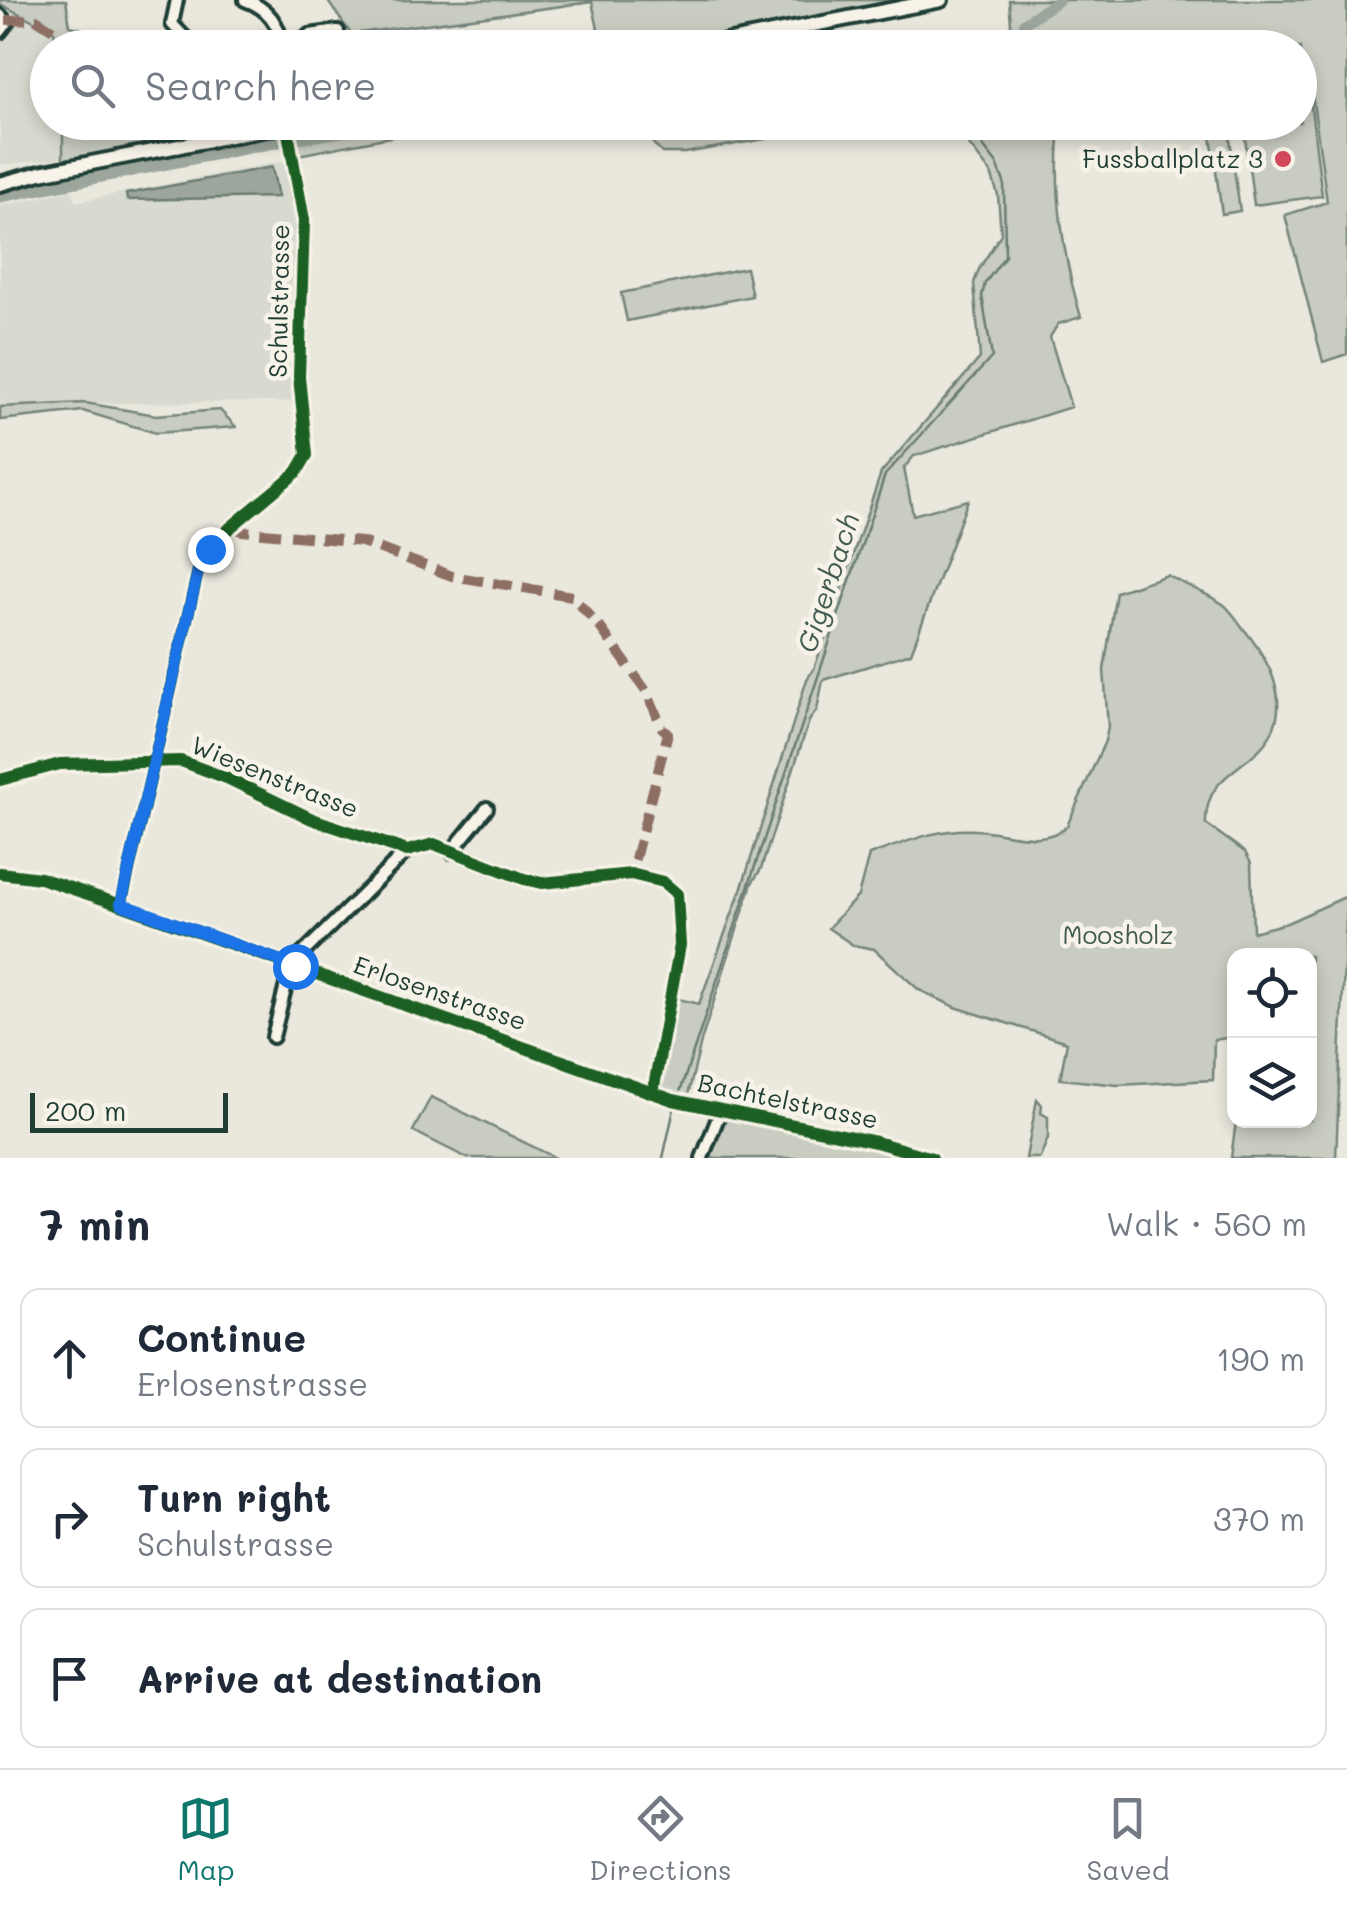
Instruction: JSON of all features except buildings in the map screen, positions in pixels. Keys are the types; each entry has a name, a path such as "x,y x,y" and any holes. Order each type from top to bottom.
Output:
{"main road":[{"path":"787,30 941,0"},
{"path":"2,179 231,140"}],"street":[{"path":"176,0 172,24 178,30"},
{"path":"245,0 270,16 276,30"},
{"path":"0,14 6,26 0,32"},
{"name":"Schulstrasse","path":"121,904 198,571 210,549 297,472 308,455 299,377 304,220 291,140"},
{"name":"Wiesenstrasse","path":"0,780 60,764 181,761 312,819 407,851 434,844 542,883 631,874 671,886 680,907 680,944 652,1092"},
{"path":"451,852 487,808"},
{"name":"Erlosenstrasse","path":"293,966 407,851"},
{"name":"Erlosenstrasse","path":"0,872 40,878 121,904 636,1086"},
{"path":"274,1036 293,966"},
{"name":"Bachtelstrasse","path":"636,1086 721,1110 876,1142 932,1158"},
{"path":"702,1158 721,1110"}],"shaded area":[{"path":"0,4 51,30 30,30 30,140 62,140 61,158 0,165"},
{"path":"288,160 298,212 295,402 0,407 0,206 73,190 76,202"},
{"path":"272,167 278,197 127,200 126,194"}],"green space":[{"path":"0,0 66,0 70,26 87,30 52,30 0,4"},
{"path":"327,0 941,0 792,30 598,30 592,2 381,30 348,30"},
{"path":"1009,0 1347,0 1347,354 1323,362 1285,215 1327,202 1317,130 1317,30 1012,30"},
{"path":"63,140 207,143 63,168"},
{"path":"290,140 374,140 293,156"},
{"path":"759,140 685,153 662,153 651,141"},
{"path":"965,140 1059,140 1061,223 1081,317 1058,324 1050,337 1071,407 914,456 904,468 913,515 968,500 911,653 823,680 817,710 809,721 761,869 752,883 702,1038 686,1103 653,1092 670,997 699,1004 743,884 807,679 814,669 881,473 980,358 974,283 1001,234 998,195 991,173"},
{"path":"1212,140 1230,140 1240,211 1222,214"},
{"name":"Fussballplatz 3","path":"1245,140 1315,140 1322,196 1254,205"},
{"path":"746,268 752,296 627,321 621,293"},
{"path":"85,403 156,415 220,410 236,427 156,433 83,411 0,420 0,407"},
{"name":"Moosholz","path":"1167,575 1216,600 1229,609 1260,651 1273,677 1278,705 1271,734 1213,793 1206,824 1245,852 1251,863 1253,932 1287,923 1347,896 1336,1158 1231,1158 1235,1128 1317,1128 1317,948 1227,948 1227,1040 1214,1040 1213,1080 1118,1085 1060,1079 1067,1042 955,1007 919,990 874,949 853,945 828,928 858,896 869,855 948,831 1035,837 1057,833 1067,826 1108,727 1104,670 1116,592"},
{"path":"431,1097 556,1158 467,1158 413,1131"},
{"path":"1037,1099 1042,1105 1041,1113 1048,1117 1048,1138 1040,1158 1026,1158"},
{"path":"721,1110 931,1158 702,1158"}],"waterway":[{"path":"1024,23 1059,0"},
{"path":"0,197 290,140"},
{"name":"Gigerbach","path":"680,1092 885,475 992,357 982,296 985,283 1005,256 1004,182 997,164 979,140"},
{"name":"Gigerbach","path":"663,1158 674,1109"}],"marked path":[{"path":"6,20 36,19 53,30"},
{"path":"231,527 362,542 452,576 572,596 647,692 662,728 668,733 631,874"}],"cycle path":[{"path":"121,905 198,571 210,549 297,472 307,455 299,377 304,220 289,140"},
{"path":"0,780 60,764 181,761 312,819 407,851 434,844 542,883 631,874 663,882 677,894 680,945 653,1092"},
{"path":"0,873 40,878 121,905 673,1100 876,1142 932,1158"}],"place":[{"name":"Fussballplatz 3","path":"1283,159"}],"route":[{"path":"210,549 198,571 121,904 295,966"}]}
